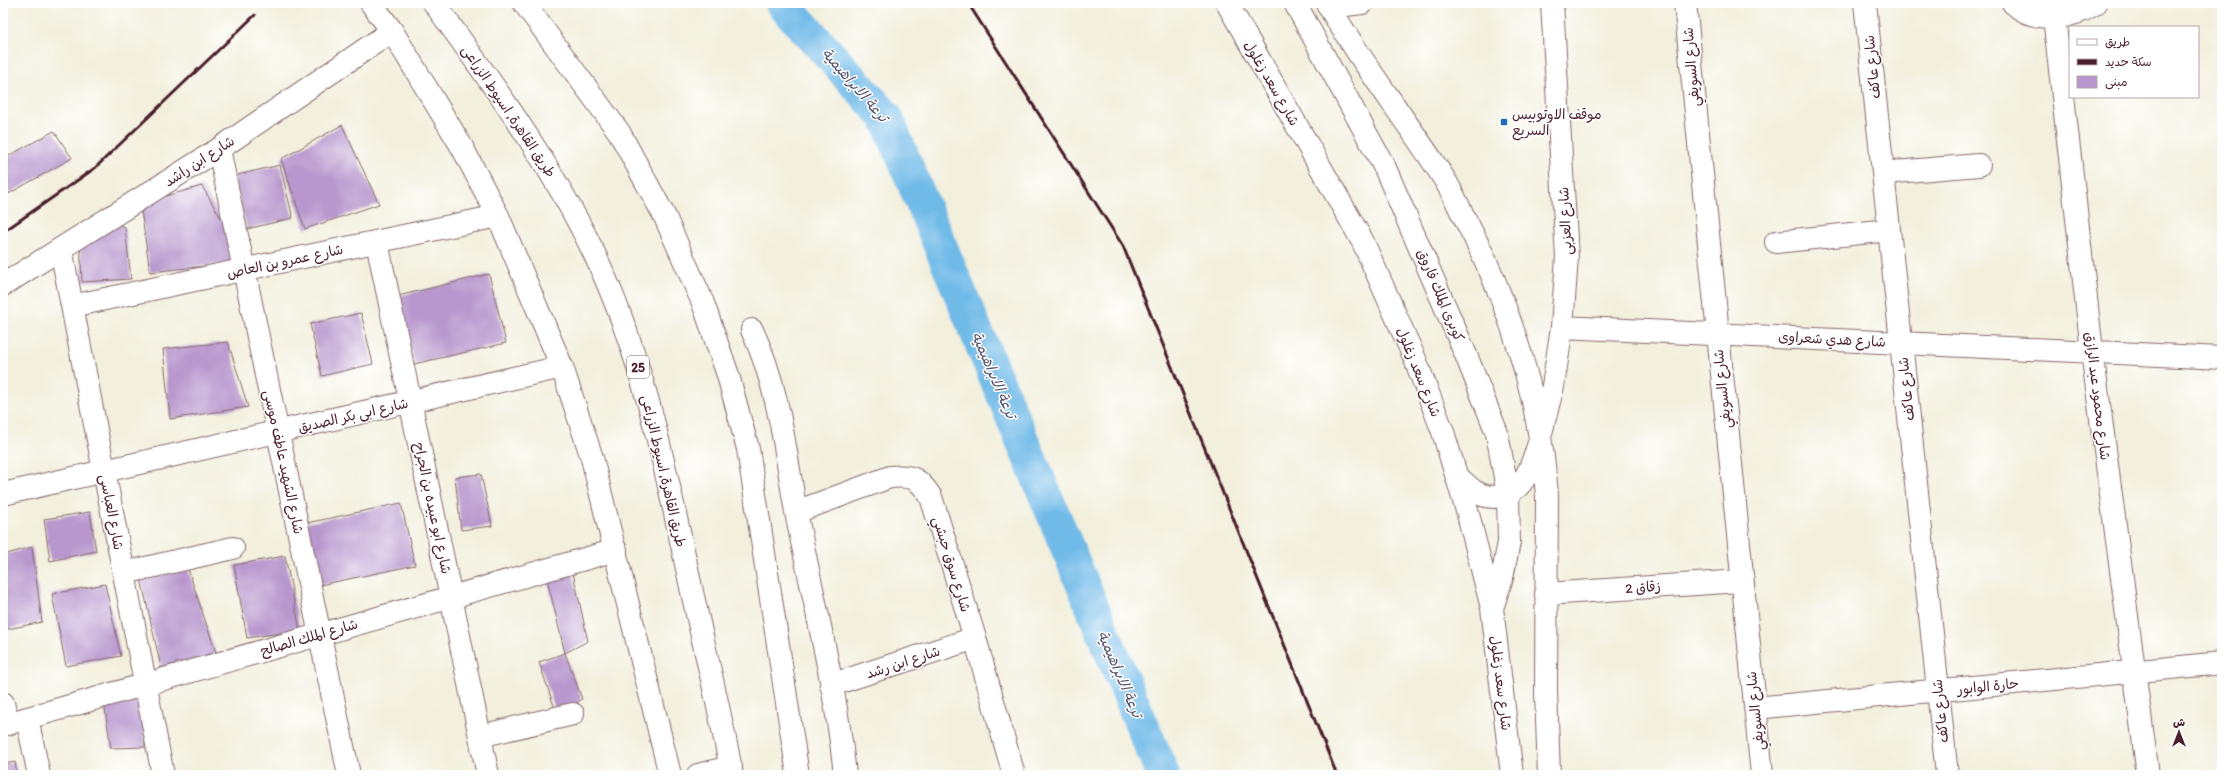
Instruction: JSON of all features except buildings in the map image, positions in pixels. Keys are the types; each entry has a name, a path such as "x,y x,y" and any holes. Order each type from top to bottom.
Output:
{"main road":[{"path":"371,3 392,31 462,148 498,216 562,368 592,458 616,550 670,775"},
{"name":"طريق القاهرة, اسيوط الزراعى","path":"434,3 513,112 556,180 593,251 624,325 649,401 731,771"},
{"path":"524,3 620,132 664,217 703,303 728,375 748,449 798,775"},
{"name":"شارع سعد زغلول","path":"1227,3 1363,242 1415,359 1457,477 1492,608 1504,695 1512,775"},
{"name":"كوبرى الملك فاروق","path":"1295,3 1386,168 1457,334 1497,433 1508,494 1509,542 1502,578 1492,608"},
{"path":"1328,5 1362,3"},
{"name":"شارع العزبى","path":"1508,494 1518,488 1526,478 1540,437 1553,386 1562,327 1567,257 1552,3"},
{"name":"شارع السويفي","path":"1685,3 1716,334 1762,775"},
{"name":"شارع عاكف","path":"1865,3 1946,775"},
{"path":"2013,3 2030,14 2054,17 2079,13 2096,3"},
{"path":"1328,5 1444,178 1486,257 1504,303 1521,356 1540,437 1546,496 1548,775"},
{"name":"شارع محمود عبد الرازق","path":"2054,17 2092,351 2148,775"},
{"name":"شارع ابن راشد","path":"3,285 219,149 392,31"},
{"name":"شارع الشهيد عاطف موسى","path":"219,149 349,775"},
{"path":"1883,173 1979,165"},
{"name":"شارع عمرو بن العاص","path":"72,306 498,216"},
{"path":"1776,242 1889,230"},
{"name":"شارع ابو عبيده بن الجراح","path":"377,242 488,775"},
{"name":"شارع العباسى","path":"61,249 163,775"},
{"name":"شارع هدي شعراوى","path":"1562,327 2222,358"},
{"path":"752,330 764,356 775,394 796,512 831,685 845,775"},
{"name":"شارع ابى بكر الصديق","path":"3,494 562,368"},
{"name":"شارع سوق حبشي","path":"796,512 890,477 907,476 922,483 931,497 975,638 1014,775"},
{"path":"1457,477 1475,491 1486,496 1497,497 1508,494"},
{"path":"124,573 233,548"},
{"name":"شارع الملك الصالح","path":"13,722 145,683 616,550"},
{"name":"زقاق 2","path":"1546,594 1741,581"},
{"name":"شارع ابن رشد","path":"831,685 975,638"},
{"name":"حارة الوابور","path":"1755,708 2222,663"},
{"path":"3,703 39,775"},
{"path":"480,736 573,714"},
{"path":"698,775 731,771"}],"waterway":[{"name":"ترعة الابراهيمية","path":"782,3 886,117 1163,775"}],"railway":[{"path":"968,3 1123,246 1337,775"},
{"path":"3,232 95,168 255,15"}],"place":[{"name":"موقف الاوتوبيس السريع","path":"1504,122"}]}
